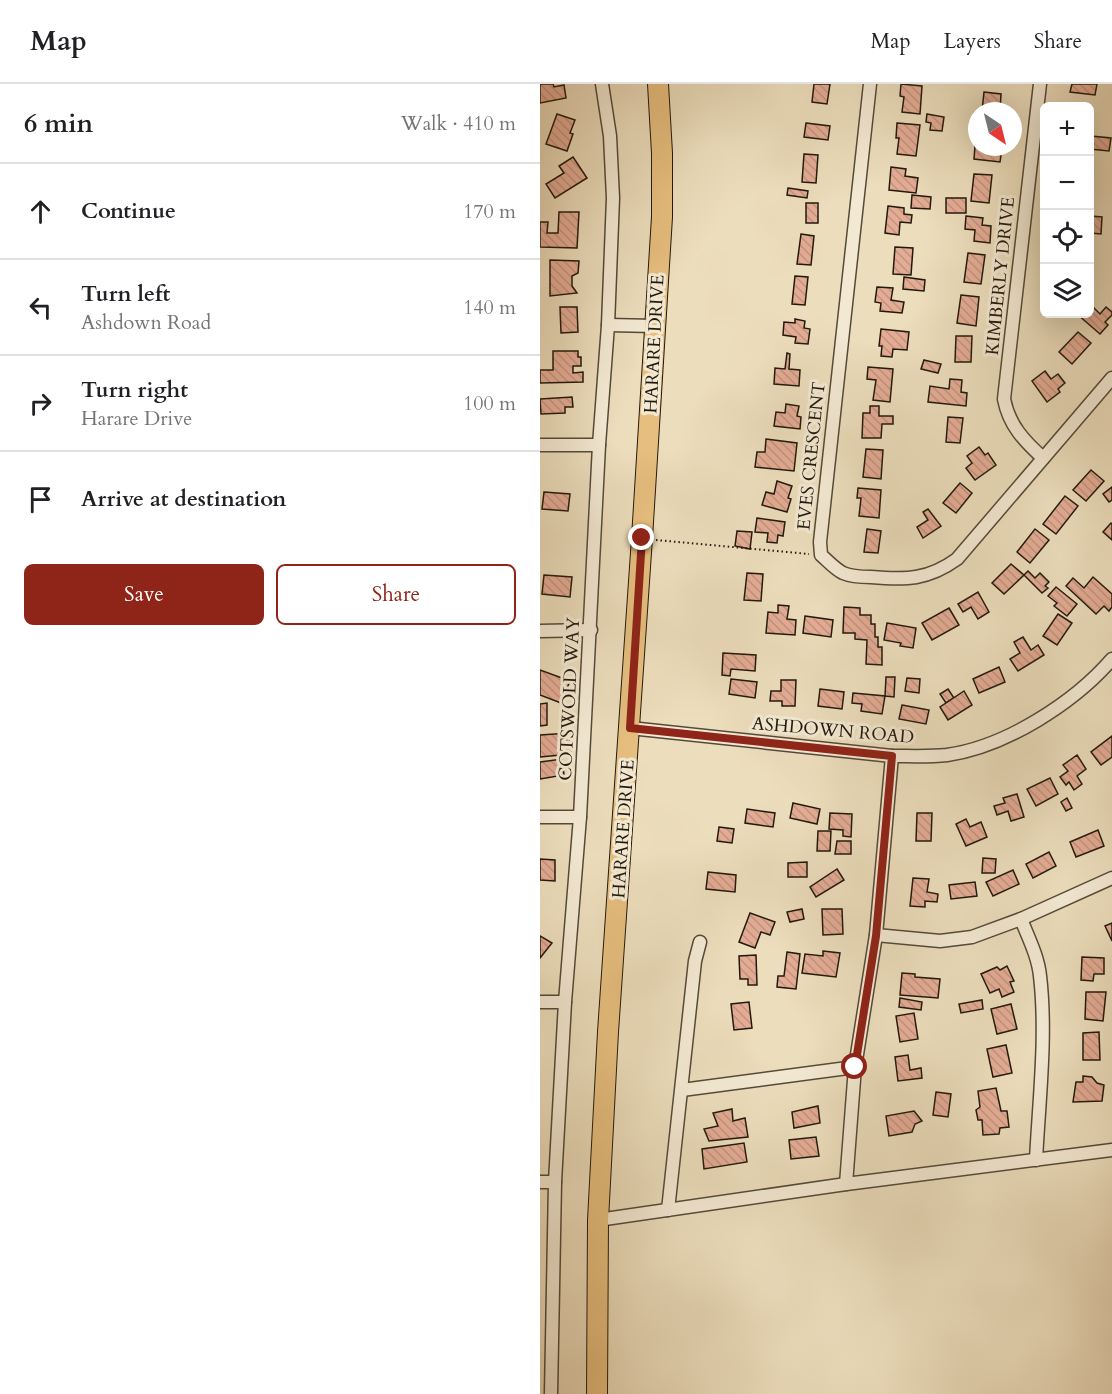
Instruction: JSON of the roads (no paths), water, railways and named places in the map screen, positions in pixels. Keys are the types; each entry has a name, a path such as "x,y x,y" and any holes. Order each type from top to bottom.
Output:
{"main road":[{"name":"HARARE DRIVE","path":"597,1394 598,1220 608,1032 630,728 662,217 662,153 658,84"}],"street":[{"name":"COTSWOLD WAY","path":"551,1394 545,1363 565,1002 580,817 591,630 613,198 610,136 602,84"},
{"name":"EVES CRESCENT","path":"870,84 819,542 821,555 841,572 851,576 903,580 932,574 957,559 1112,378"},
{"name":"KIMBERLY DRIVE","path":"1040,84 1004,399 1012,424 1026,443 1043,458"},
{"path":"608,325 656,326"},
{"path":"540,445 599,445"},
{"path":"540,631 591,630"},
{"name":"ASHDOWN ROAD","path":"630,728 892,756 924,757 950,754 975,748 1018,732 1065,702 1104,669 1112,659"},
{"path":"846,1184 855,1067 876,936 892,756"},
{"path":"540,817 580,817"},
{"path":"876,936 956,940 1021,919 1112,878"},
{"path":"1021,919 1040,975 1041,1053 1036,1160"},
{"path":"668,1210 695,961 700,942"},
{"path":"540,1002 565,1002"},
{"path":"682,1090 855,1067"},
{"path":"598,1220 846,1184 1112,1150"},
{"path":"540,1182 555,1182"}]}
